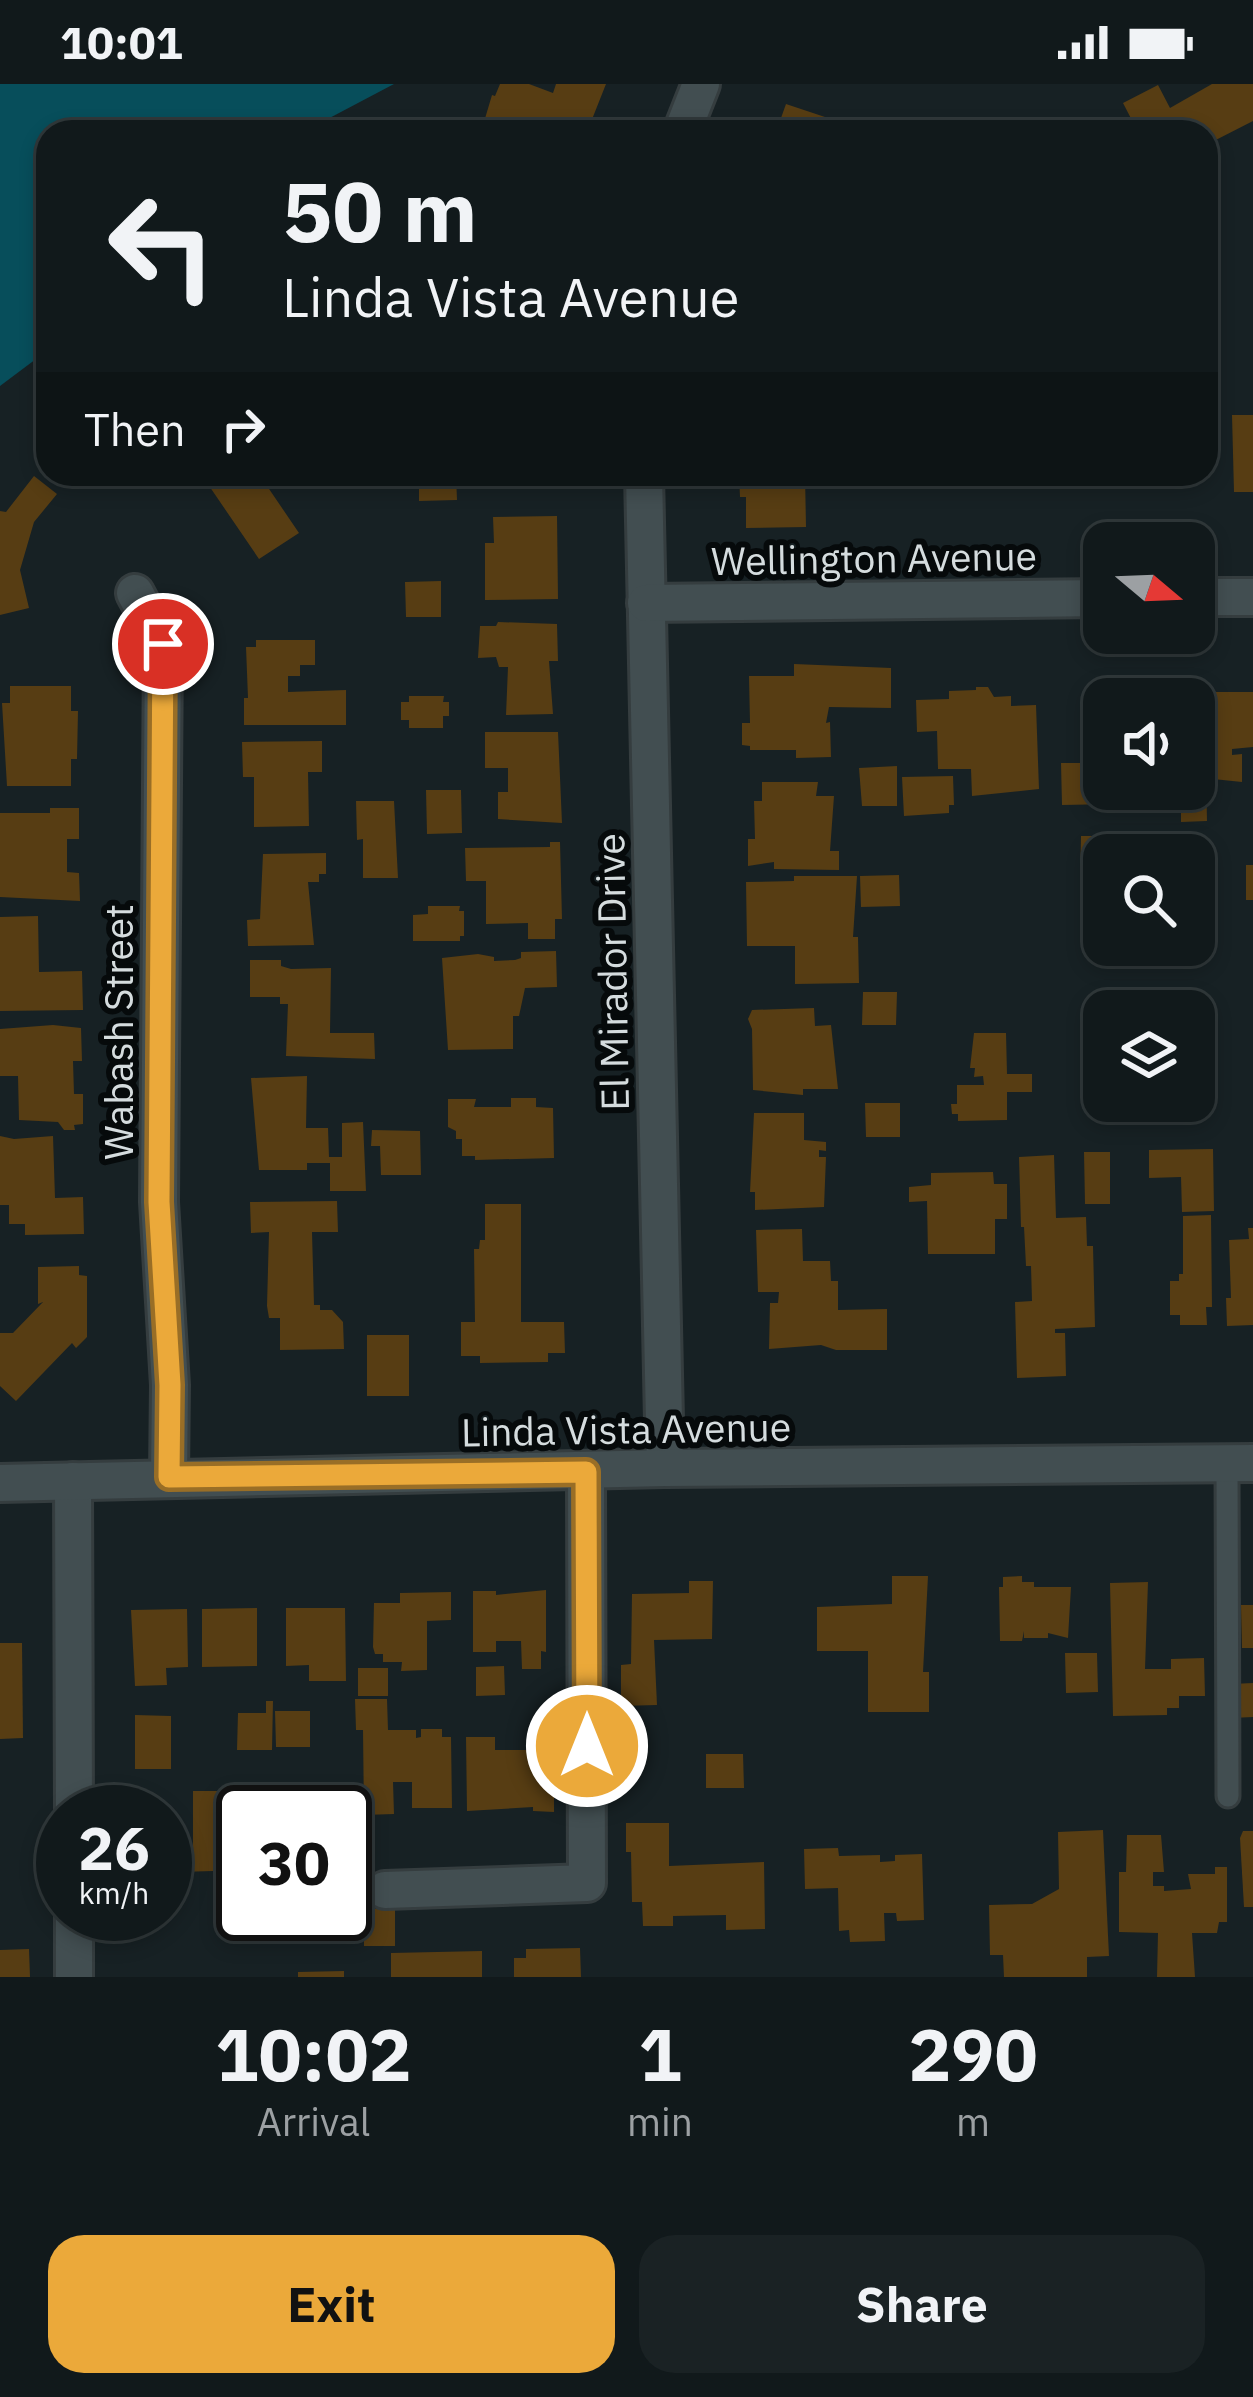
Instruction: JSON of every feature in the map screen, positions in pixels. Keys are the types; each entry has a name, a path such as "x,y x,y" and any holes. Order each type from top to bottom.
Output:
{"street":[{"path":"687,120 701,84"},
{"name":"El Mirador Drive","path":"644,486 665,1468"},
{"name":"Wabash Street","path":"135,593 163,644 159,1202 170,1385 169,1477"},
{"path":"1215,597 1253,597"},
{"name":"Wellington Avenue","path":"646,603 1083,598"},
{"name":"Linda Vista Avenue","path":"0,1483 665,1468 1240,1463"},
{"path":"385,1890 587,1883 586,1472"},
{"path":"74,1481 74,1785"},
{"path":"74,1941 74,1977"}],"lane":[{"path":"1228,1796 1240,1463"}],"shaded area":[{"path":"0,84 394,84 326,120 36,120 36,359 0,386"}],"building":[{"path":"500,84 529,84 553,93 556,84 606,84 592,120 485,120"},
{"path":"1212,84 1253,84 1253,121 1218,139 1218,120 1132,120 1123,103 1158,85 1170,108"},
{"path":"786,104 834,120 780,120"},
{"path":"1232,415 1253,415 1253,492 1234,492"},
{"path":"34,476 36,486 47,486 57,494 34,522 20,570 29,608 0,615 0,511 6,512"},
{"path":"209,486 267,486 299,533 259,559"},
{"path":"419,486 456,486 457,500 419,501"},
{"path":"740,486 805,486 806,527 746,528 746,497 740,497"},
{"path":"557,516 558,599 485,600 485,543 494,543 493,517"},
{"path":"441,581 441,617 406,617 405,582"},
{"path":"557,624 558,661 549,661 553,714 506,715 508,667 499,667 496,657 478,658 480,626"},
{"path":"256,640 315,640 315,665 300,665 300,676 288,676 288,692 346,690 346,725 244,725 246,647 256,647"},
{"path":"794,664 891,668 891,708 829,707 826,723 830,722 831,757 796,758 796,750 750,750 742,745 742,723 750,723 749,676 794,676"},
{"path":"10,686 71,686 71,711 78,711 71,786 7,786 2,703 10,703"},
{"path":"988,687 994,697 1011,696 1011,706 1036,705 1039,789 972,796 971,769 938,769 937,731 917,732 916,700 949,699 949,691"},
{"path":"1216,692 1253,692 1253,747 1232,749 1232,755 1242,754 1242,782 1215,779"},
{"path":"409,696 444,696 449,716 443,716 443,728 409,728 409,720 401,720 401,702 409,702"},
{"path":"485,732 558,732 562,823 498,819 498,792 508,792 508,768 485,768"},
{"path":"322,741 322,772 308,772 309,826 254,827 254,777 243,777 242,742"},
{"path":"1061,763 1083,763 1083,805 1062,805"},
{"path":"897,766 897,806 862,806 859,768"},
{"path":"953,776 954,805 949,805 949,813 904,816 902,777"},
{"path":"762,782 818,782 816,796 834,796 830,851 839,851 839,870 774,869 774,862 748,866 748,839 755,839 754,801 762,801"},
{"path":"426,790 461,790 462,833 427,834"},
{"path":"356,801 394,801 398,878 363,878"},
{"path":"50,808 79,808 79,839 67,839 67,872 79,873 80,901 0,897 0,813 50,813"},
{"path":"1181,810 1207,810 1207,821 1181,822"},
{"path":"1081,836 1083,836 1083,888"},
{"path":"550,842 560,842 562,919 555,919 555,939 528,939 528,923 486,924 486,881 466,881 465,848 550,847"},
{"path":"326,853 326,874 319,874 319,882 308,882 314,945 248,946 247,920 260,919 263,854"},
{"path":"1246,865 1253,865 1253,900 1246,900"},
{"path":"899,875 900,906 861,907 860,876"},
{"path":"794,876 857,876 853,937 858,937 859,983 795,984 795,946 747,946 746,882 794,881"},
{"path":"428,906 460,906 464,936 460,941 413,941 413,915 428,914"},
{"path":"38,916 39,972 82,971 83,1010 0,1011 0,917"},
{"path":"556,951 557,987 525,988 519,1016 513,1016 513,1049 448,1050 442,958 478,954 494,957 494,961 515,960 521,952"},
{"path":"250,960 281,960 281,966 291,969 331,968 330,1033 374,1033 375,1059 286,1056 288,1004 280,1004 280,997 250,997"},
{"path":"863,992 897,992 896,1025 862,1025"},
{"path":"814,1008 815,1026 831,1025 838,1089 803,1089 803,1095 753,1090 748,1019 752,1010"},
{"path":"81,1028 82,1061 73,1061 74,1094 83,1094 83,1124 74,1125 75,1130 64,1130 58,1122 19,1120 18,1076 0,1076 0,1029"},
{"path":"974,1033 1006,1033 1007,1074 1032,1074 1032,1092 1007,1092 1007,1120 958,1121 958,1114 952,1114 957,1085 984,1085 983,1076 974,1077 975,1068 970,1068"},
{"path":"307,1076 306,1128 328,1128 329,1157 342,1157 342,1123 363,1122 366,1191 330,1191 330,1163 307,1163 307,1170 259,1170 251,1078"},
{"path":"511,1098 536,1098 536,1107 553,1108 554,1158 475,1160 475,1156 462,1156 462,1139 456,1139 456,1131 448,1127 448,1099 476,1099 474,1107 511,1107"},
{"path":"865,1103 900,1103 900,1137 866,1137"},
{"path":"754,1113 804,1113 804,1140 826,1142 826,1151 819,1150 819,1157 826,1157 824,1207 755,1210 755,1192 750,1192"},
{"path":"372,1130 420,1131 421,1175 381,1175 380,1146 371,1146"},
{"path":"0,1136 53,1136 55,1198 83,1197 84,1234 25,1235 25,1224 9,1224 9,1205 0,1205"},
{"path":"1213,1149 1214,1211 1182,1212 1181,1177 1149,1178 1149,1150"},
{"path":"1084,1152 1110,1152 1110,1204 1085,1204"},
{"path":"1054,1155 1056,1218 1086,1217 1087,1246 1093,1246 1095,1327 1055,1329 1055,1333 1065,1333 1066,1376 1017,1378 1015,1302 1032,1301 1031,1266 1026,1266 1021,1227 1019,1157"},
{"path":"993,1172 994,1184 1007,1184 1007,1219 995,1219 995,1254 928,1254 927,1201 909,1202 909,1187 931,1185 931,1173"},
{"path":"337,1201 338,1232 312,1232 314,1305 332,1310 343,1322 344,1349 280,1350 280,1318 269,1318 267,1306 269,1232 251,1233 250,1202"},
{"path":"485,1204 521,1204 521,1322 564,1322 565,1353 548,1353 548,1362 480,1363 480,1356 461,1356 461,1322 475,1322 474,1249 485,1240"},
{"path":"1211,1215 1212,1307 1206,1307 1207,1325 1180,1325 1180,1315 1170,1315 1170,1281 1179,1281 1183,1274 1183,1216"},
{"path":"1248,1228 1253,1228 1253,1325 1227,1326 1229,1240 1249,1239"},
{"path":"802,1229 803,1261 830,1261 831,1281 838,1281 838,1310 887,1309 887,1350 836,1350 821,1345 769,1349 770,1303 778,1303 779,1292 758,1292 756,1230"},
{"path":"79,1266 79,1275 87,1276 87,1337 76,1348 72,1343 16,1401 0,1386 0,1333 13,1333 43,1302 38,1304 38,1267"},
{"path":"367,1335 409,1335 409,1396 367,1396"},
{"path":"892,1576 928,1576 923,1672 929,1672 929,1712 868,1712 868,1651 817,1651 817,1607 892,1604"},
{"path":"1022,1576 1022,1582 1034,1582 1034,1587 1071,1587 1068,1638 1048,1633 1048,1638 1024,1638 1024,1631 1022,1641 1000,1641 999,1587 1003,1587 1003,1577"},
{"path":"689,1581 713,1581 712,1639 654,1640 657,1705 621,1706 621,1665 631,1664 632,1594 689,1593"},
{"path":"1148,1582 1145,1669 1171,1669 1171,1659 1204,1658 1205,1696 1179,1696 1179,1708 1167,1708 1167,1715 1113,1716 1110,1583"},
{"path":"546,1590 546,1652 541,1651 541,1669 522,1669 521,1641 496,1641 496,1652 473,1652 473,1591 496,1591 496,1595"},
{"path":"451,1592 451,1620 427,1621 427,1670 401,1671 402,1662 383,1662 383,1654 375,1654 374,1603 400,1603 400,1593"},
{"path":"1241,1605 1253,1605 1253,1648 1242,1648"},
{"path":"257,1608 257,1666 202,1667 202,1609"},
{"path":"286,1608 345,1608 346,1681 309,1681 309,1665 286,1666"},
{"path":"187,1609 188,1667 166,1668 167,1685 135,1686 131,1610"},
{"path":"0,1643 22,1643 23,1738 0,1739"},
{"path":"1065,1653 1097,1653 1098,1692 1066,1693"},
{"path":"504,1666 505,1695 476,1696 476,1667"},
{"path":"358,1668 388,1668 388,1696 358,1696"},
{"path":"1253,1683 1253,1717 1232,1718 1232,1684"},
{"path":"355,1699 387,1699 388,1730 416,1730 416,1738 421,1737 421,1729 442,1729 442,1737 451,1737 452,1808 412,1808 412,1782 393,1782 394,1814 372,1815 372,1785 364,1785 363,1730 356,1730"},
{"path":"266,1701 273,1701 272,1750 237,1750 238,1713 266,1713"},
{"path":"275,1711 310,1711 310,1747 276,1747"},
{"path":"135,1715 171,1716 171,1769 135,1769"},
{"path":"466,1737 495,1737 495,1750 554,1750 554,1812 533,1811 533,1807 467,1811"},
{"path":"706,1754 743,1754 744,1788 706,1788"},
{"path":"193,1791 216,1791 216,1878 213,1871 192,1872"},
{"path":"626,1823 669,1823 669,1866 764,1862 765,1929 726,1930 726,1915 673,1916 673,1926 643,1926 642,1902 632,1902"},
{"path":"1103,1830 1109,1956 1087,1957 1087,1977 1004,1977 1003,1955 990,1955 989,1905 1032,1904 1059,1889 1058,1832"},
{"path":"1243,1831 1253,1831 1253,1907 1244,1907"},
{"path":"1127,1835 1161,1835 1164,1872 1153,1872 1153,1886 1164,1886 1164,1891 1191,1889 1188,1874 1215,1874 1215,1867 1227,1867 1227,1922 1219,1922 1217,1933 1192,1933 1195,1977 1157,1977 1158,1933 1119,1932 1119,1872 1126,1872"},
{"path":"838,1848 839,1856 880,1855 880,1862 895,1861 895,1855 922,1854 924,1920 897,1921 896,1913 884,1913 885,1941 850,1942 849,1930 839,1931 838,1888 805,1889 804,1849"},
{"path":"395,1908 395,1946 364,1946 364,1941 372,1941 372,1909"},
{"path":"580,1948 581,1977 514,1977 514,1958 526,1958 526,1949"},
{"path":"29,1949 30,1977 0,1977 0,1950"},
{"path":"482,1951 482,1977 391,1977 391,1953"},
{"path":"344,1971 344,1977 298,1977 298,1972"}],"route":[{"path":"163,644 159,1202 170,1385 169,1477 586,1472 587,1746"}]}
